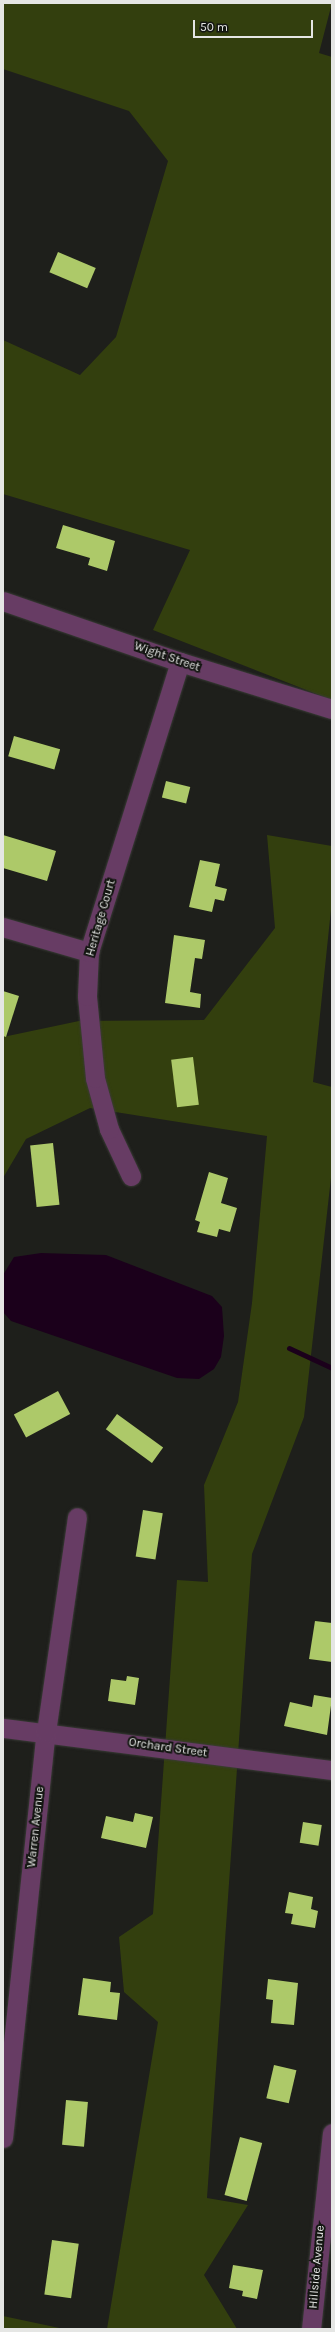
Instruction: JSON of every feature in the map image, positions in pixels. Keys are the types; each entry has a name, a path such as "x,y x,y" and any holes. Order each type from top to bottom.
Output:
{"street":[{"name":"Wight Street","path":"3,600 180,662 332,709"},
{"name":"Heritage Court","path":"131,1176 109,1130 95,1078 87,996 89,952 180,662"},
{"path":"3,927 89,952"},
{"name":"Warren Avenue","path":"3,2138 46,1732 77,1517"},
{"name":"Orchard Street","path":"3,1728 46,1732 332,1770"},
{"name":"Hillside Avenue","path":"311,2329 332,2133"}],"green space":[{"path":"3,3 332,3 319,53 332,57 332,700 153,630 190,550 3,494 3,340 80,375 116,337 168,161 129,111 3,69"},
{"path":"267,835 332,846 332,900 313,1082 332,1087 332,1169 304,1417 252,1554 207,2198 248,2205 204,2275 237,2329 107,2329 158,2022 124,1992 119,1937 153,1914 177,1580 208,1582 204,1485 238,1402 252,1303 267,1136 90,1108 26,1139 3,1178 3,1037 79,1021 204,1020 275,928"},
{"path":"3,2316 64,2329 3,2329"}],"shaded area":[{"path":"41,1253 106,1255 212,1296 222,1307 224,1336 221,1357 214,1369 199,1379 177,1378 11,1321 3,1312 3,1275 14,1257"}],"building":[{"path":"58,252 96,268 87,288 49,272"},
{"path":"63,525 115,541 107,571 88,565 90,558 56,548"},
{"path":"14,736 60,749 54,769 8,756"},
{"path":"166,781 190,787 186,804 162,797"},
{"path":"3,835 56,851 47,881 3,868"},
{"path":"200,860 220,864 215,886 227,889 224,901 215,899 212,912 189,907"},
{"path":"174,935 205,940 202,959 195,958 190,992 201,994 200,1008 165,1003"},
{"path":"3,991 19,996 6,1037 3,1036"},
{"path":"193,1057 199,1105 177,1107 171,1060"},
{"path":"53,1143 59,1205 37,1207 30,1145"},
{"path":"209,1172 228,1178 221,1203 237,1208 230,1232 219,1229 217,1237 197,1232 200,1222 195,1220"},
{"path":"58,1391 70,1414 26,1437 14,1414"},
{"path":"117,1414 163,1448 152,1463 106,1429"},
{"path":"143,1510 163,1513 155,1560 136,1556"},
{"path":"315,1621 332,1623 332,1662 309,1659"},
{"path":"127,1676 139,1678 135,1705 108,1701 111,1679 126,1681"},
{"path":"314,1695 332,1698 327,1735 284,1726 290,1702 312,1707"},
{"path":"135,1813 153,1817 146,1848 101,1838 106,1816 133,1822"},
{"path":"303,1822 322,1825 318,1846 300,1843"},
{"path":"289,1892 313,1897 311,1909 318,1911 315,1928 291,1924 293,1914 285,1913"},
{"path":"83,1978 111,1982 110,1992 120,1993 117,2020 78,2015"},
{"path":"268,1979 298,1983 294,2025 271,2023 273,2000 266,1999"},
{"path":"274,2065 296,2070 289,2103 266,2098"},
{"path":"66,2100 88,2102 84,2147 62,2145"},
{"path":"240,2137 262,2143 247,2201 224,2195"},
{"path":"52,2240 79,2244 71,2298 44,2294"},
{"path":"233,2265 263,2270 257,2299 242,2296 243,2291 229,2288"}],"waterway":[{"path":"289,1348 332,1368"}]}
